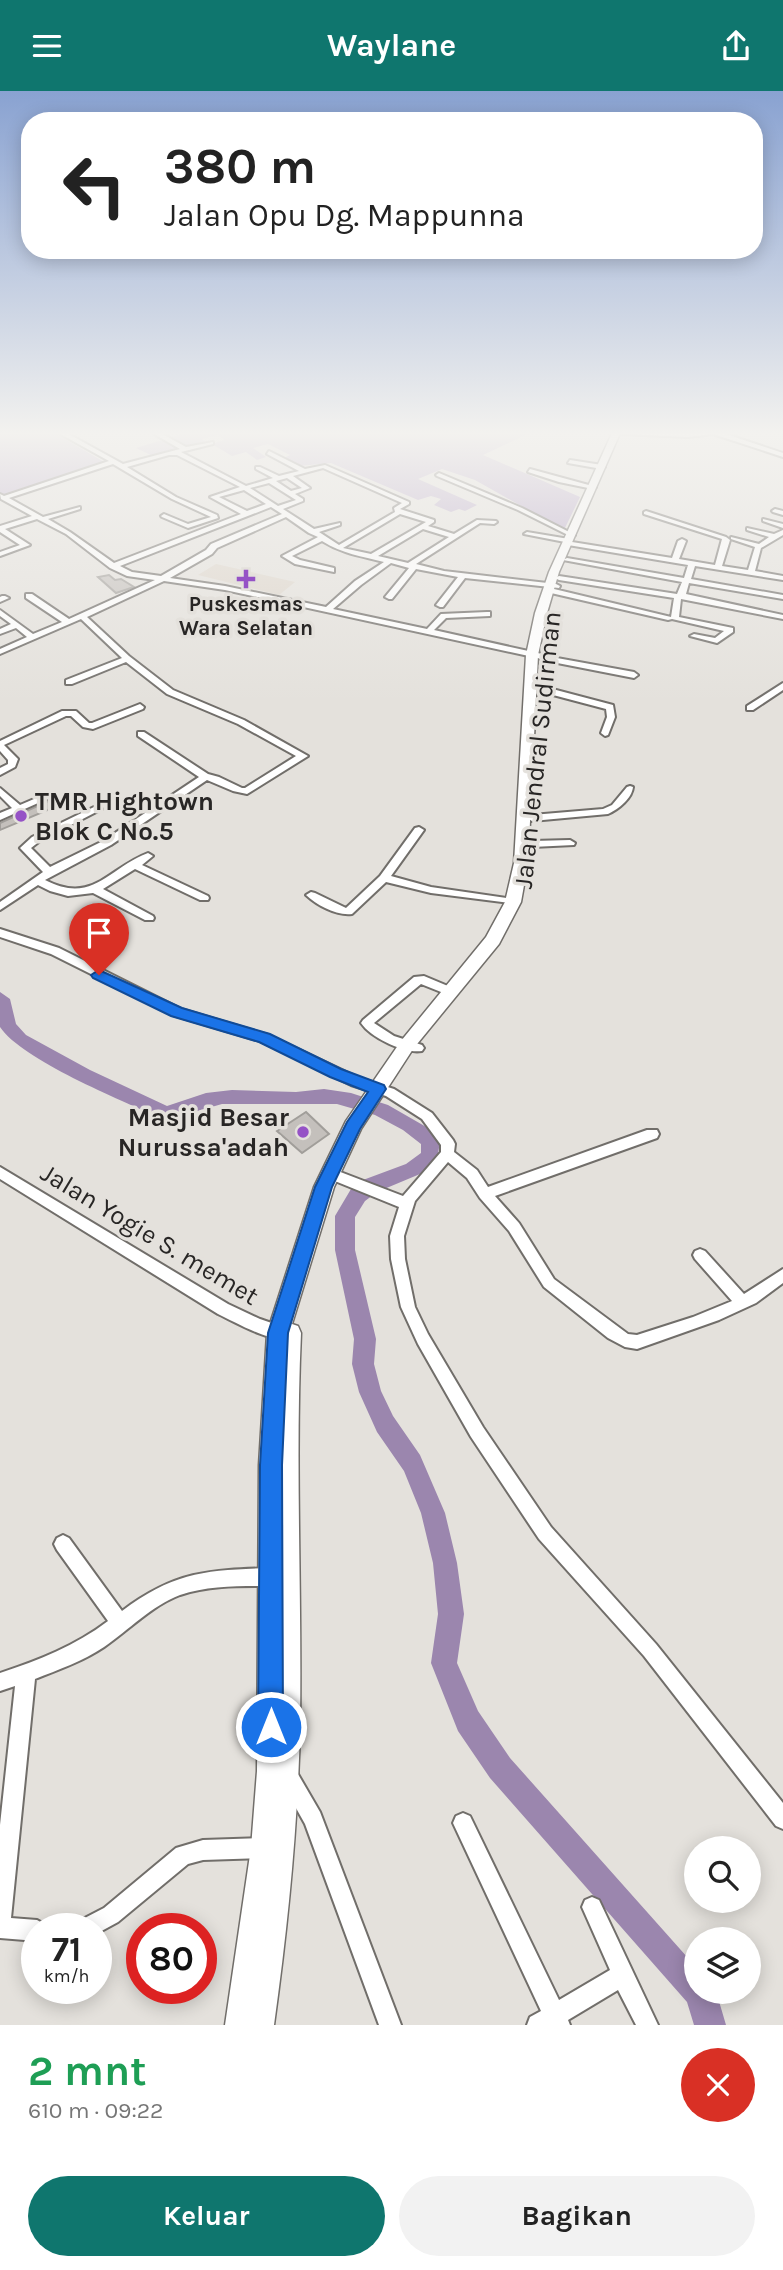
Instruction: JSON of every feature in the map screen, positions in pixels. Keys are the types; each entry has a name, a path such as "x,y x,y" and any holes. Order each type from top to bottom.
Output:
{"highway":[{"name":"Jalan Jendral Sudirman","path":"258,2025 274,1912 282,1820 277,1770 271,1465 284,1333 342,1178 376,1102 451,992 493,940 513,902 522,863 539,656 555,585 579,521"},
{"name":"Jalan Jendral Sudirman","path":"555,585 580,521"},
{"name":"Jalan Jendral Sudirman","path":"412,1047 508,933 526,891 532,844 541,689 539,656"},
{"name":"Jalan Jendral Sudirman","path":"241,2025 265,1848 286,1724 284,1333"}],"street":[{"path":"0,529 27,521"},
{"path":"45,521 68,533 113,566 130,574 225,588 634,675"},
{"path":"177,521 188,526 201,521"},
{"path":"113,566 227,521"},
{"path":"228,521 237,526"},
{"path":"0,652 163,579 209,552 214,546 271,521"},
{"path":"295,521 338,548 411,567 555,585 680,596 783,617"},
{"path":"338,548 383,521"},
{"path":"370,558 432,521"},
{"path":"389,597 411,567 481,521"},
{"path":"484,521 494,522"},
{"path":"540,521 571,541"},
{"path":"671,521 725,539 718,566"},
{"path":"311,532 338,524"},
{"path":"422,527 455,536"},
{"path":"0,529 26,545 0,554"},
{"path":"749,529 783,541"},
{"path":"751,572 759,546 783,532"},
{"path":"0,537 9,534"},
{"path":"527,534 783,578"},
{"path":"322,538 286,556 298,562 331,570"},
{"path":"733,538 759,546"},
{"path":"675,560 682,541"},
{"path":"567,560 783,597"},
{"path":"327,610 365,577 388,562"},
{"path":"692,563 675,618 730,630 716,641 694,636"},
{"path":"440,605 463,575"},
{"path":"555,585 668,618"},
{"path":"29,596 68,622"},
{"path":"428,632 444,616 488,614"},
{"path":"2,615 33,638"},
{"path":"82,616 127,659 172,694 235,719 303,756 247,791 237,791 214,778 205,777 141,734"},
{"path":"0,632 16,625"},
{"path":"69,682 127,659"},
{"path":"750,708 783,686"},
{"path":"541,689 610,707 611,717 605,733"},
{"path":"771,694 783,700"},
{"path":"0,772 12,765 13,759 0,745 65,713 73,713 86,725 93,726 140,707"},
{"path":"0,907 49,872 107,843 205,777"},
{"path":"532,818 605,812 615,807 630,789"},
{"path":"0,817 51,795"},
{"path":"2,796 19,809"},
{"path":"49,872 25,848 36,839 97,809"},
{"path":"311,895 345,912 384,878 419,830"},
{"path":"532,844 570,843"},
{"path":"37,880 65,894 78,894 94,889 148,856"},
{"path":"134,865 204,898"},
{"path":"384,878 431,890 513,902"},
{"path":"94,889 149,918"},
{"path":"0,933 55,951 177,1012 264,1038 345,1077 376,1102 427,1116 448,1144 447,1154 407,1204 397,1235 398,1259 408,1307 430,1351 477,1432 545,1533 650,1650 783,1819"},
{"path":"412,1047 369,1027 367,1023 418,980 424,979 451,992"},
{"path":"485,1194 652,1134"},
{"path":"447,1154 472,1174 485,1194 514,1227 549,1283 612,1333 625,1340 637,1342 709,1317 773,1285 783,1275"},
{"name":"Jalan Yogie S. memet","path":"0,1172 223,1309 284,1333"},
{"path":"342,1178 407,1204"},
{"path":"700,1255 742,1302"},
{"path":"63,1544 120,1623"},
{"path":"0,1682 92,1643 166,1592 221,1578 272,1577"},
{"path":"0,1919 26,1673"},
{"path":"277,1770 313,1819 390,2025"},
{"path":"463,1823 550,2022 612,1980 621,1979 628,1985"},
{"path":"112,1913 183,1855 203,1850 265,1848"},
{"path":"592,1907 647,2025"},
{"path":"0,1928 21,1930"}],"shaded area":[{"path":"548,521 568,521 564,530"},
{"name":"Puskesmas Wara Selatan","path":"216,564 295,582 279,595 198,575"}],"building":[{"path":"109,575 134,587 116,593 98,577"},
{"path":"55,798 62,804 0,830 0,823"},
{"name":"Masjid Besar Nurussa'adah","path":"306,1112 329,1134 302,1153 277,1131"}],"waterway":[{"path":"0,998 4,1003 8,1026 20,1039 84,1075 166,1113 206,1100 222,1098 337,1097 366,1104 396,1117 431,1141 430,1156 413,1169 370,1186 358,1195 345,1216 345,1250 365,1339 363,1364 370,1392 385,1424 412,1463 433,1513 445,1563 451,1614 444,1663 468,1721 500,1768 684,1976"},
{"path":"704,2004 710,2025"}],"place":[{"name":"Puskesmas Wara Selatan","path":"246,579"},
{"name":"TMR Hightown Blok C No.5","path":"21,816"},
{"name":"Masjid Besar Nurussa'adah","path":"303,1132"}],"route":[{"path":"99,975 177,1012 275,1042 335,1073 378,1089 353,1126 324,1187 278,1333 271,1465 271,1727"}]}
